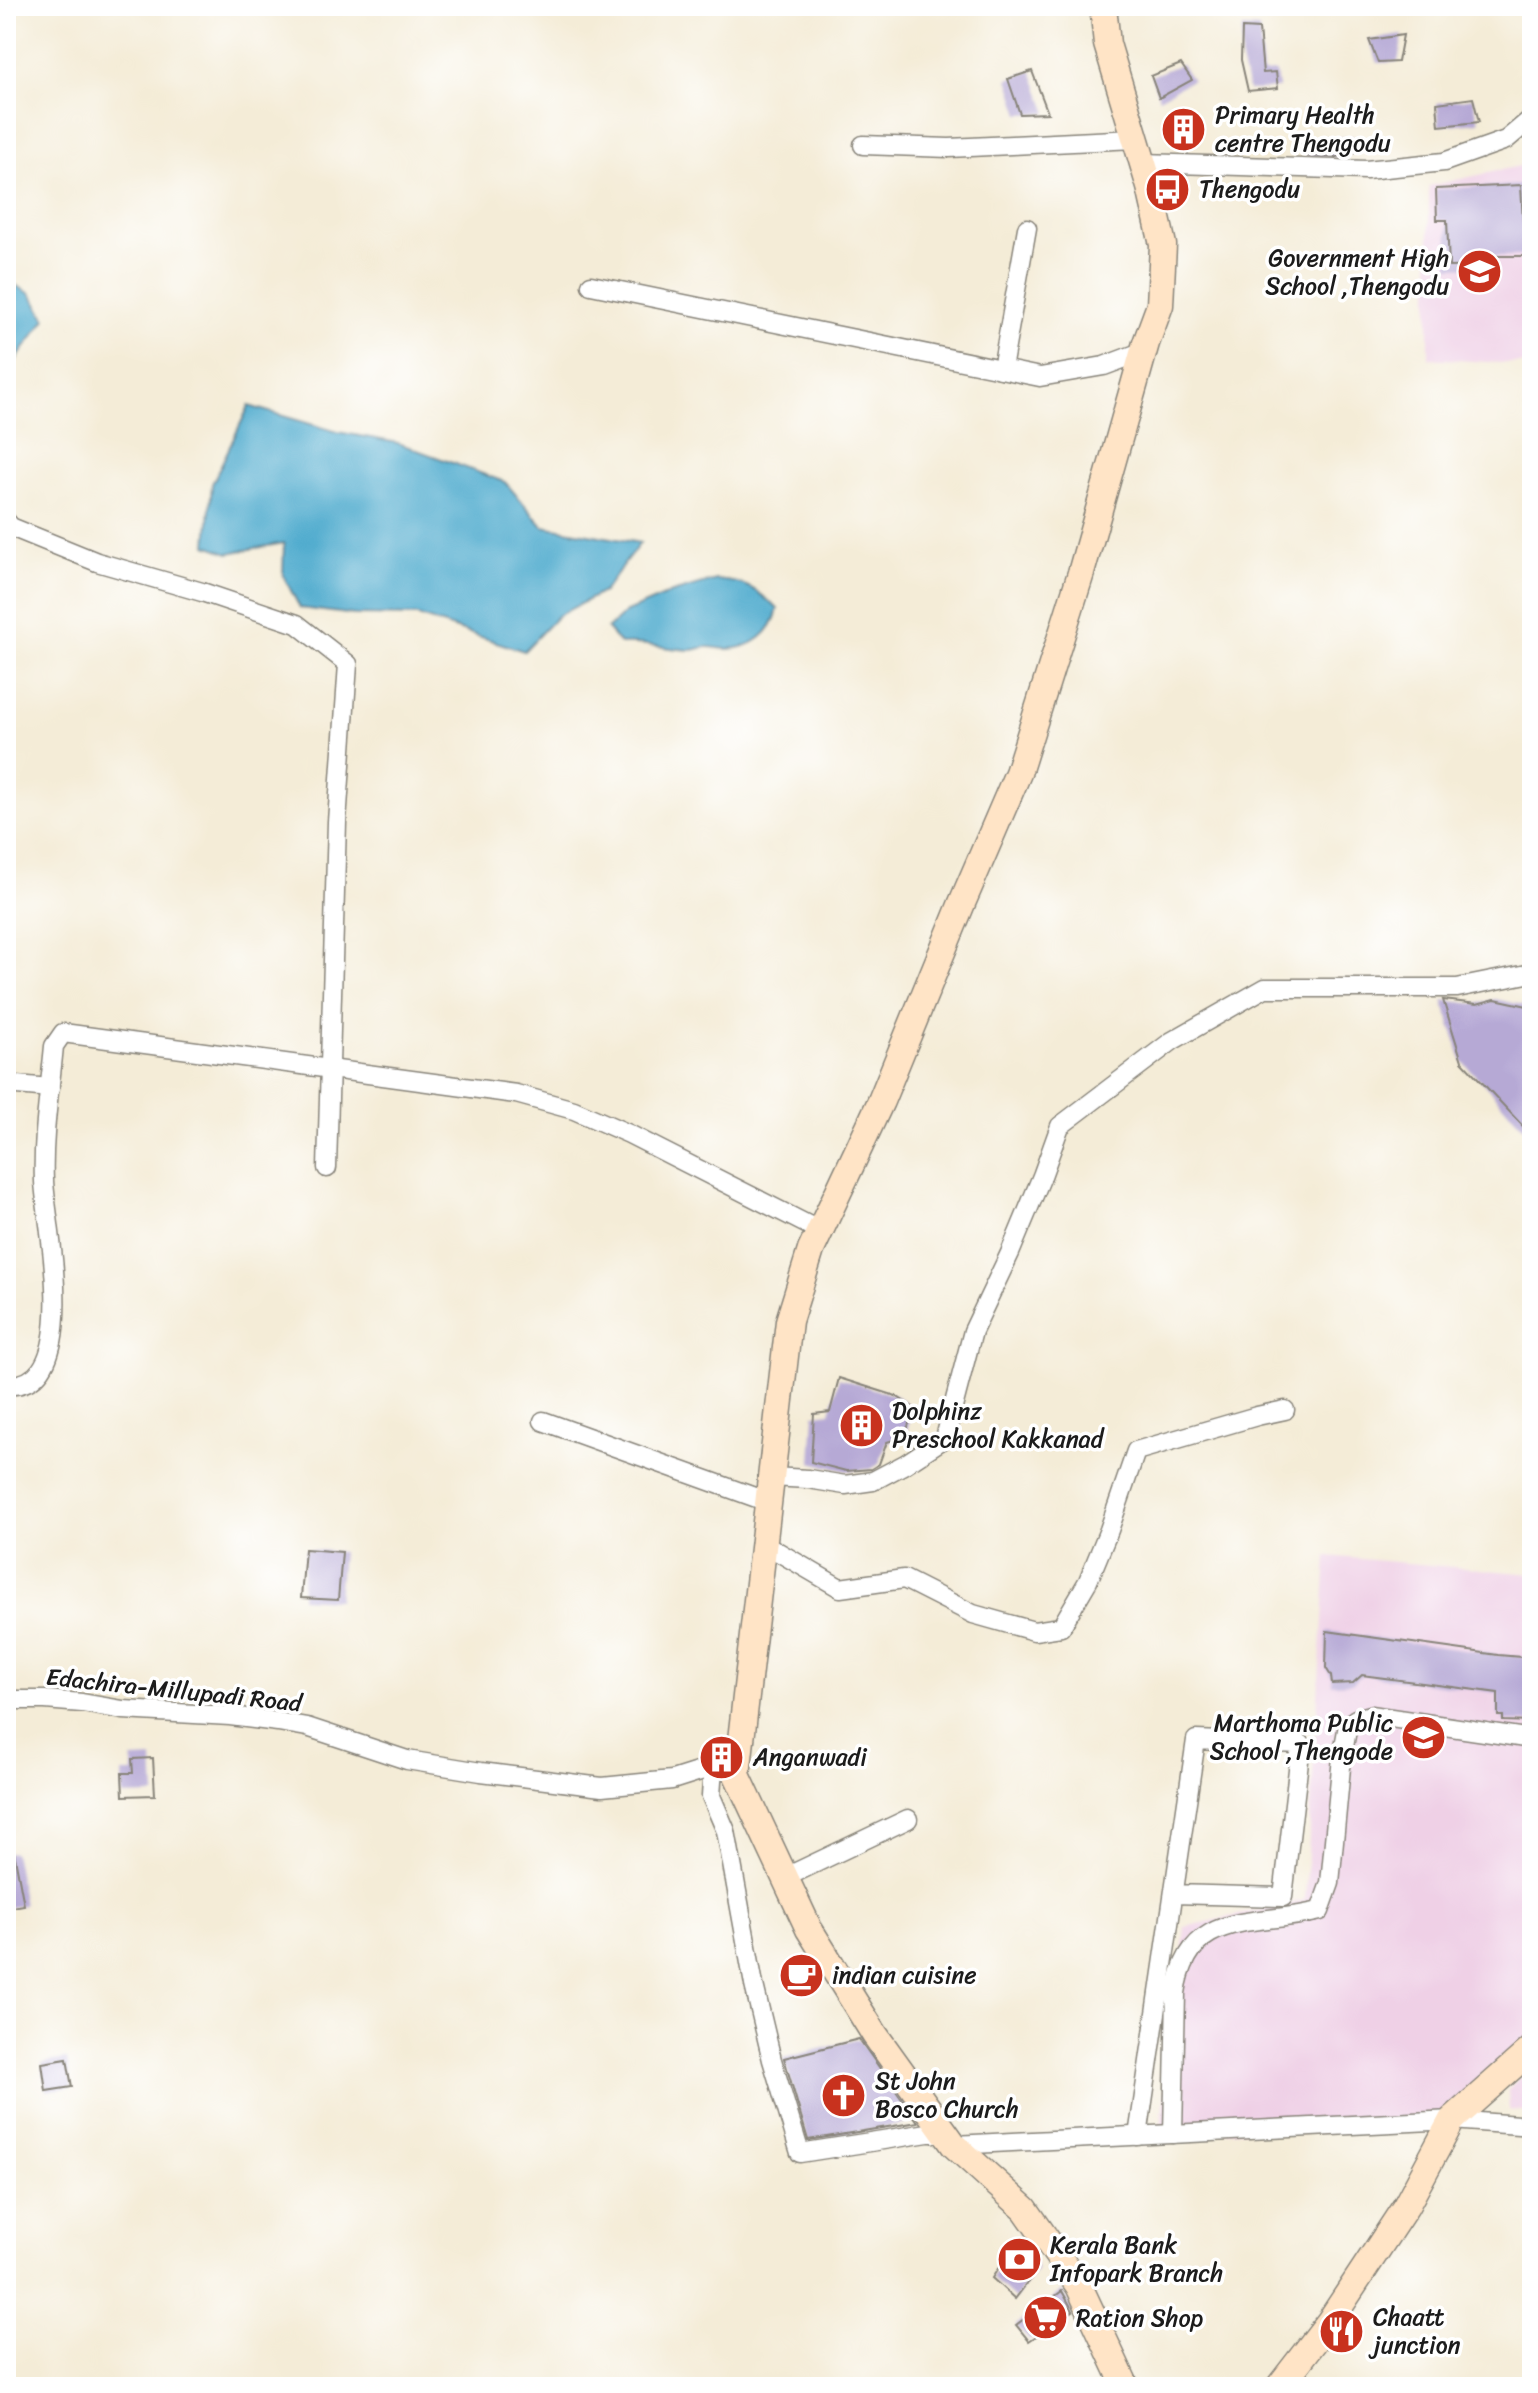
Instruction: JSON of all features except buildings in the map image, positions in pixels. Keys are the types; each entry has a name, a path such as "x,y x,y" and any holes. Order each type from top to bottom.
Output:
{"main road":[{"path":"1103,6 1107,44 1163,245 1160,305 1018,773 881,1101 811,1250 789,1321 763,1543 725,1771 786,1877 809,1929 875,2035 950,2139 1025,2209 1079,2286 1126,2387"},
{"path":"1279,2387 1330,2321 1406,2206 1452,2120 1532,2049"}],"street":[{"path":"863,145 1139,151 1366,170 1444,162 1506,140 1532,118"},
{"path":"1002,369 1027,228"},
{"path":"591,285 1040,377 1104,366 1144,351"},
{"path":"6,521 11,527 97,562 202,592 297,624 348,664 337,822 327,1168"},
{"path":"543,1421 769,1490 808,1479 845,1485 873,1481 945,1438 973,1331 1010,1253 1060,1126 1172,1041 1265,988 1457,988 1532,973"},
{"path":"6,1385 18,1386 40,1374 53,1345 53,1254 44,1179 54,1046 63,1033 516,1094 574,1110 629,1134 820,1231"},
{"path":"6,1084 50,1088"},
{"path":"763,1543 840,1588 904,1579 973,1614 1034,1631 1061,1627 1099,1556 1136,1451 1285,1410"},
{"name":"Edachira-Millupadi Road","path":"6,1700 45,1700 123,1710 278,1722 307,1727 407,1760 602,1787 725,1771"},
{"path":"1173,2134 1179,1973 1199,1939 1226,1926 1320,1911 1330,1883 1348,1725 1371,1715 1532,1739"},
{"path":"1138,2136 1196,1740 1301,1744 1283,1897 1174,1894"},
{"path":"725,1771 711,1796 726,1831 754,1985 772,2060 800,2153 928,2133 950,2139 1138,2136 1452,2120 1532,2126"},
{"path":"786,1877 908,1819"}],"shaded area":[{"name":"Government High School ,Thengodu","path":"1532,159 1532,365 1429,358 1429,186 1524,165"},
{"name":"Marthoma Public School ,Thengode","path":"1327,1556 1532,1574 1532,2051 1452,2120 1160,2135 1185,1927 1305,1900"},
{"path":"1532,2065 1532,2112 1509,2110 1508,2090"}],"water":[{"path":"6,280 31,294 46,319 15,361 6,366"},
{"path":"249,406 338,432 398,443 505,482 543,526 640,543 603,592 557,616 524,651 417,616 355,615 300,608 283,575 284,543 229,553 207,545 212,484"},
{"path":"716,580 750,588 778,609 771,626 760,638 737,648 690,650 620,644 607,629 626,612 669,594"}],"place":[{"name":"Primary Health centre Thengodu","path":"1184,129"},
{"name":"Thengodu","path":"1168,189"},
{"name":"Government High School ,Thengodu","path":"1480,272"},
{"name":"Dolphinz Preschool Kakkanad","path":"861,1425"},
{"name":"Marthoma Public School ,Thengode","path":"1424,1737"},
{"name":"Anganwadi","path":"722,1757"},
{"name":"indian cuisine","path":"801,1975"},
{"name":"St John Bosco Church","path":"844,2095"},
{"name":"Kerala Bank Infopark Branch","path":"1019,2259"},
{"name":"Ration Shop","path":"1045,2318"},
{"name":"Chaatt junction","path":"1342,2331"}]}
